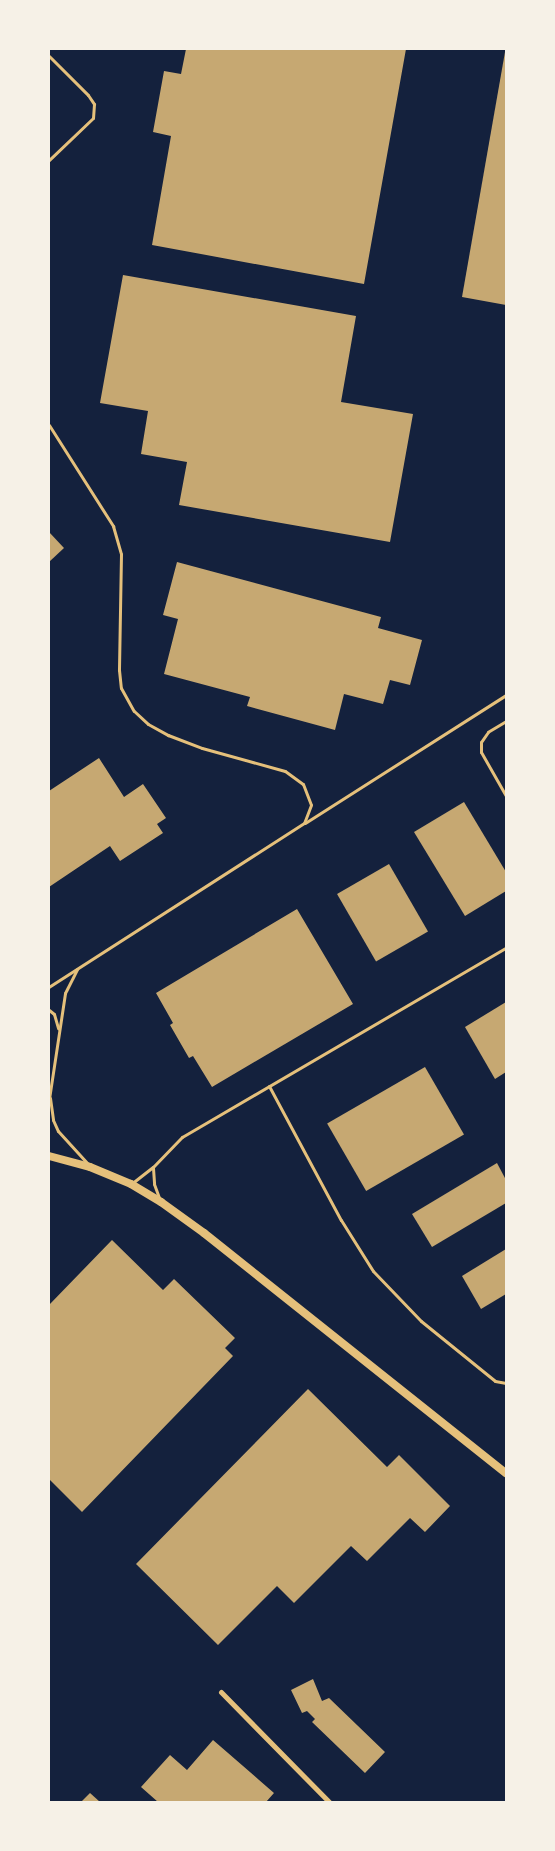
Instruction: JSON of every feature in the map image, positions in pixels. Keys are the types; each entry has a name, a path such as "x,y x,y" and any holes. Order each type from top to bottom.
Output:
{"street":[{"path":"49,1156 90,1167 130,1184 161,1202 204,1233 506,1472"},
{"path":"494,1461 506,1468"},
{"path":"221,1692 329,1802"}],"lane":[{"path":"49,56 88,95 94,104 92,118 49,160"},
{"path":"49,425 113,526 121,554 118,670 122,688 134,711 148,724 168,735 202,748 285,771 303,784 311,805 304,823"},
{"path":"49,987 506,695"},
{"path":"506,721 488,732 482,742 481,752 506,796"},
{"path":"130,1184 153,1167 182,1137 506,948"},
{"path":"77,968 69,982 58,1029 49,1097 53,1120 58,1131 90,1167"},
{"path":"49,1010 54,1014 58,1029"},
{"path":"270,1086 341,1220 373,1271 421,1321 495,1381 506,1383"},
{"path":"153,1167 154,1184 161,1202"}],"building":[{"path":"186,49 406,49 364,284 152,245 171,136 153,132 164,71 181,74"},
{"path":"506,53 506,305 462,297"},
{"path":"123,275 356,316 341,402 413,414 390,542 179,505 187,462 141,454 148,411 100,403"},
{"path":"49,532 64,548 49,562"},
{"path":"177,562 381,617 378,628 422,640 410,685 390,680 383,704 344,694 335,730 247,706 250,697 164,674 178,619 163,615"},
{"path":"99,758 124,797 143,784 166,818 157,824 163,833 120,861 110,846 49,887 49,791"},
{"path":"464,802 506,872 506,891 465,916 414,832"},
{"path":"389,864 428,932 376,962 337,894"},
{"path":"297,909 353,1004 212,1087 193,1056 189,1058 170,1025 173,1023 156,993"},
{"path":"506,1002 506,1072 495,1079 465,1027"},
{"path":"425,1067 464,1135 366,1191 327,1124"},
{"path":"497,1163 506,1180 506,1203 432,1247 412,1214"},
{"path":"112,1240 163,1290 174,1279 235,1338 225,1348 233,1356 82,1512 49,1479 49,1305"},
{"path":"506,1249 506,1294 481,1309 462,1276"},
{"path":"308,1389 387,1467 399,1455 450,1506 425,1532 410,1518 367,1561 351,1546 294,1603 277,1586 218,1645 136,1564"},
{"path":"313,1679 322,1701 329,1698 385,1752 365,1773 312,1722 315,1719 307,1711 302,1713 291,1690"},
{"path":"213,1740 274,1793 266,1802 158,1802 141,1787 170,1755 187,1770"},
{"path":"90,1793 100,1802 81,1802"}]}
